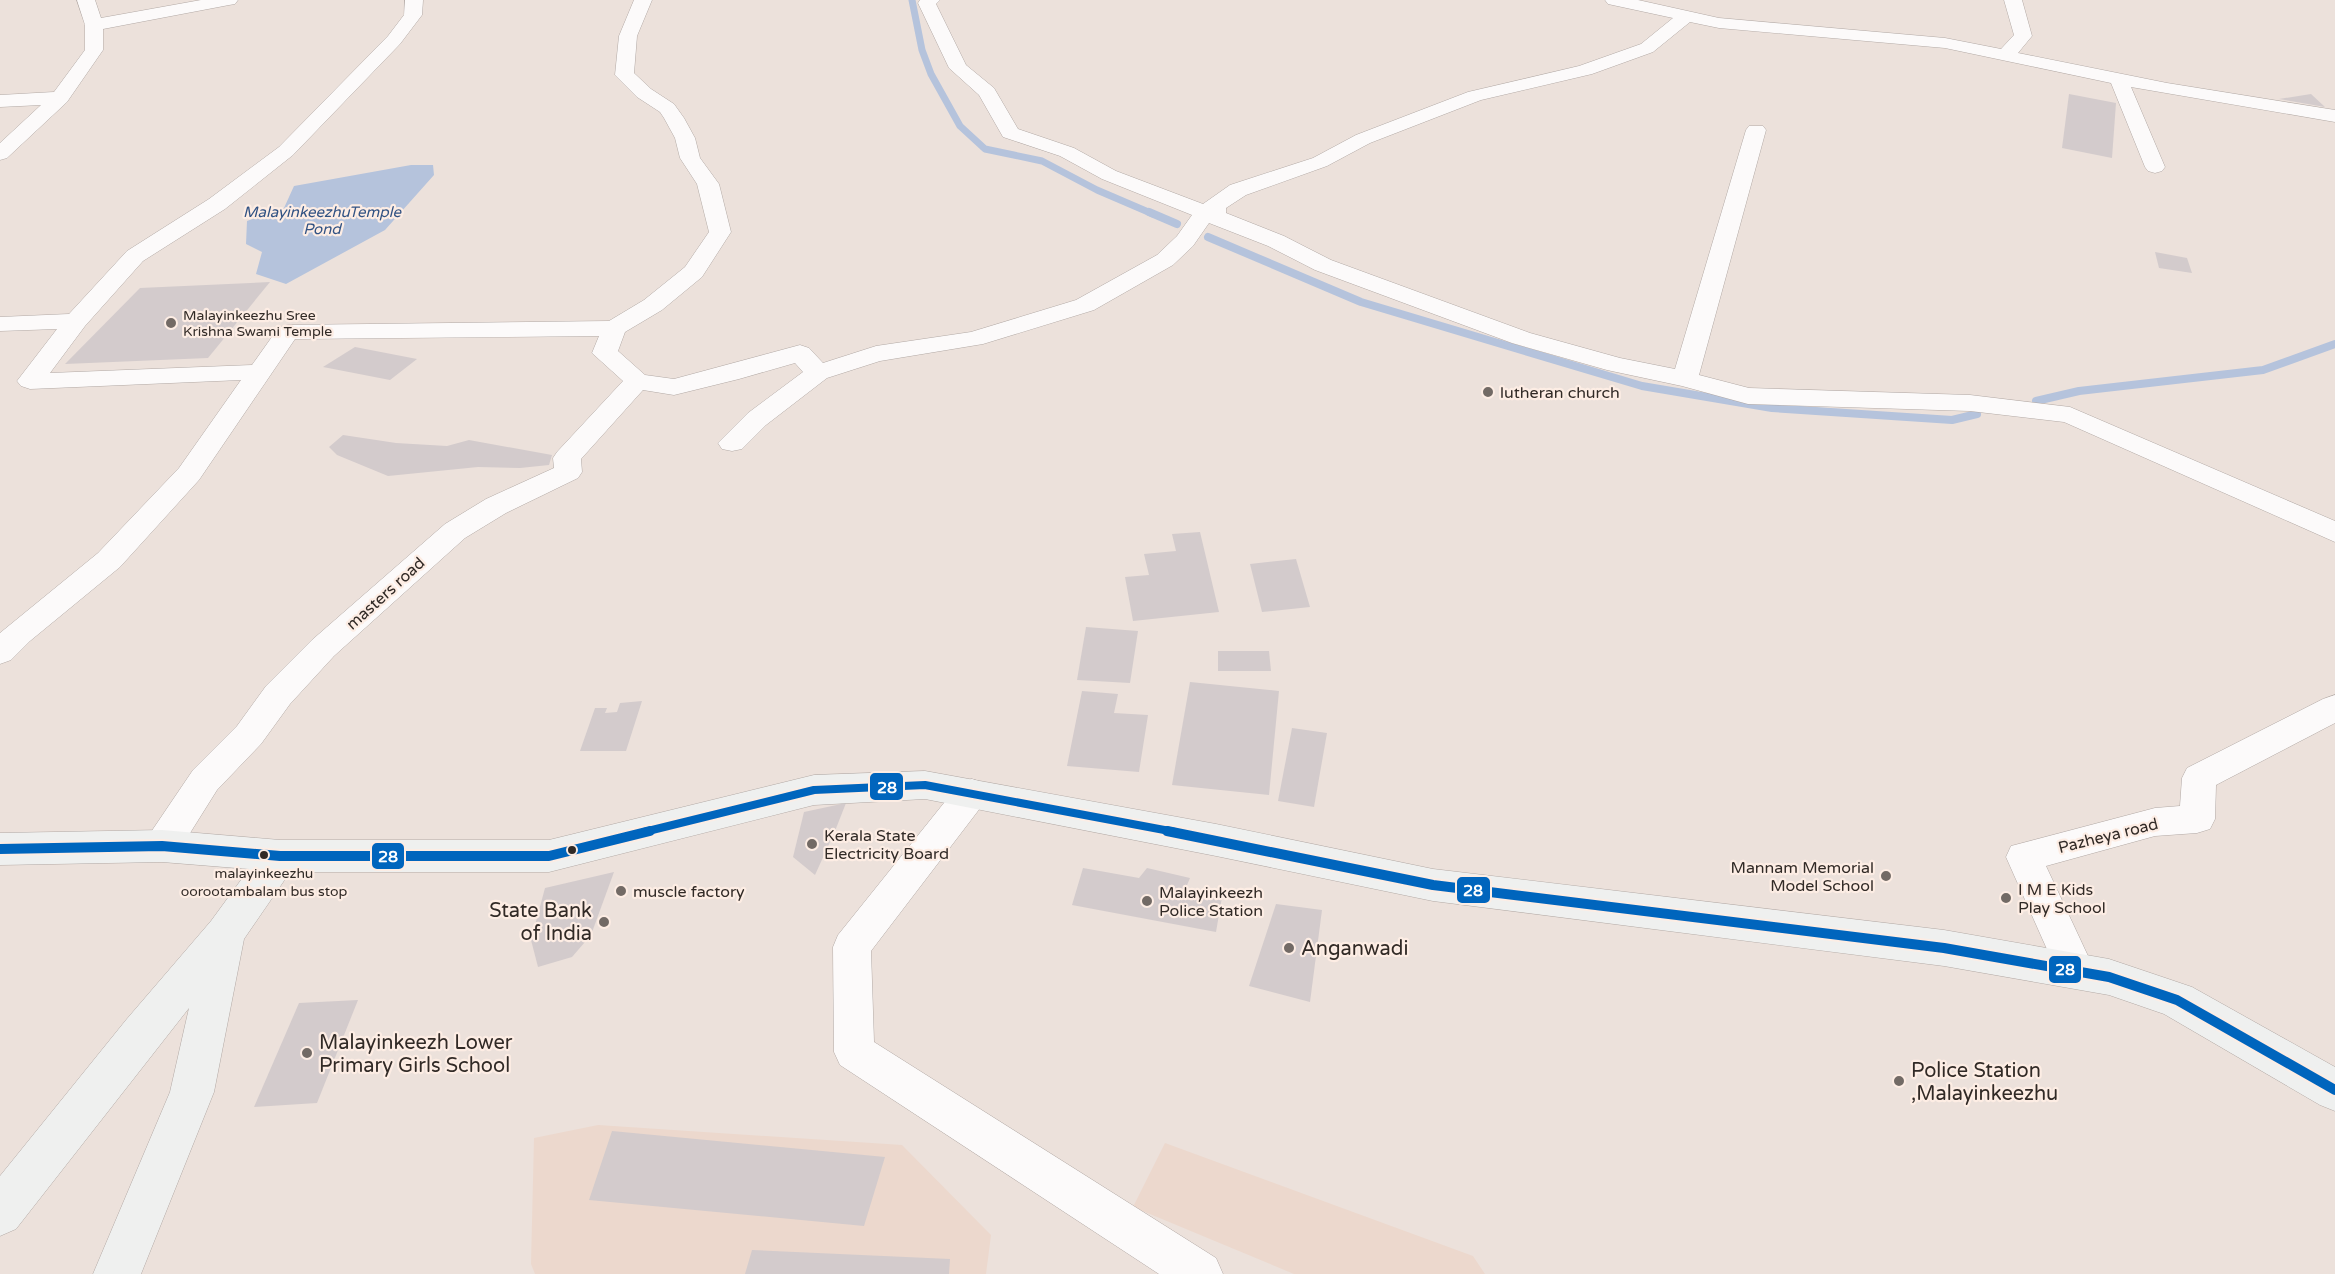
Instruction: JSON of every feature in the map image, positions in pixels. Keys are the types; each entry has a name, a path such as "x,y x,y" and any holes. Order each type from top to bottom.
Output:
{"main road":[{"path":"0,849 162,846 280,856 549,856 814,790 925,785 1433,885 1944,948 2109,977 2177,1000 2335,1089"},
{"path":"0,1213 225,933 280,856"},
{"path":"117,1274 192,1092 225,933"}],"street":[{"path":"0,154 60,98 94,50 94,25 86,0"},
{"path":"94,25 229,0"},
{"path":"261,372 30,381 76,321 135,256 217,204 286,151 317,121 394,40 413,15 414,0"},
{"path":"0,652 19,633 109,560 189,474 288,332 614,328 653,305 694,272 720,232 708,184 690,158 685,138 674,118 667,108 644,93 624,75 625,49 631,21 643,0"},
{"path":"931,0 927,3 958,68 987,92 1010,133 1067,152 1109,176 1211,212 1323,265 1521,338 1616,365 1685,379 1748,396 1970,403 2070,416 2335,532"},
{"path":"1614,0 1719,23 1946,43 2167,89 2335,116"},
{"path":"2006,55 2023,36 2013,0"},
{"path":"732,443 757,419 818,373 876,354 974,339 1085,305 1165,260 1211,212 1238,190 1320,162 1363,138 1475,96 1585,70 1647,48 1687,16"},
{"path":"2119,79 2129,108 2155,166"},
{"path":"0,101 60,98"},
{"path":"1685,379 1756,130"},
{"path":"0,324 76,321"},
{"path":"614,328 605,353 638,381 674,387 730,374 800,353 818,373"},
{"name":"masters road","path":"162,846 205,780 249,735 278,695 322,648 455,531 496,506 568,472 567,458 638,381"},
{"name":"Pazheya road","path":"2076,971 2024,857 2155,822 2197,819 2199,778 2335,708"},
{"path":"972,793 852,946 854,1052 1200,1274"}],"shaded area":[{"path":"598,1125 902,1145 991,1235 986,1274 535,1274 531,1264 534,1138"},
{"path":"1165,1143 1473,1256 1485,1274 1294,1274 1133,1207"}],"water":[{"name":"MalayinkeezhuTemple Pond","path":"411,165 433,165 434,175 385,230 286,284 256,274 262,252 246,244 247,221 284,208 294,186"}],"building":[{"path":"2069,94 2116,103 2112,158 2062,148"},
{"path":"2311,94 2325,107 2279,99"},
{"path":"2155,252 2187,258 2192,273 2159,268"},
{"name":"Malayinkeezhu Sree Krishna Swami Temple","path":"270,282 208,358 65,364 140,288"},
{"path":"355,347 417,359 390,380 323,367"},
{"path":"343,435 396,443 447,446 469,440 552,455 549,465 520,468 478,467 388,476 337,455 329,447"},
{"path":"1200,532 1219,612 1133,621 1125,577 1149,575 1144,554 1176,551 1172,534"},
{"path":"1296,559 1310,607 1262,612 1250,564"},
{"path":"1086,627 1138,631 1130,683 1077,680"},
{"path":"1218,651 1269,651 1271,671 1218,671"},
{"path":"1190,682 1279,691 1269,795 1172,785"},
{"path":"1082,691 1118,694 1114,713 1148,715 1139,772 1067,766"},
{"path":"642,701 626,751 580,751 595,708 607,708 605,713 617,712 620,703"},
{"path":"1292,728 1327,733 1314,807 1278,801"},
{"name":"Kerala State Electricity Board","path":"846,803 815,875 793,857 804,812"},
{"name":"Malayinkeezh Police Station","path":"1083,868 1139,878 1147,868 1190,878 1185,890 1222,897 1216,932 1072,905"},
{"path":"614,872 591,935 572,957 538,967 531,940 545,888"},
{"name":"Anganwadi","path":"1276,904 1322,910 1310,1002 1249,986"},
{"name":"Malayinkeezh Lower Primary Girls School","path":"358,1000 317,1103 254,1107 299,1003"},
{"path":"612,1131 885,1157 864,1226 589,1200"},
{"path":"752,1250 950,1259 949,1274 745,1274"}],"waterway":[{"path":"912,0 922,50 931,74 960,126 985,149 1042,161 1097,190 1153,214"},
{"path":"1149,212 1177,224"},
{"path":"1208,237 1361,302 1642,386 1772,408 1952,420 1977,414"},
{"path":"2036,401 2079,391 2263,370 2335,344"}],"transit line":[{"name":"28","path":"0,849 162,846 280,856 549,856 814,790 925,785 1216,840 1433,885 1944,948 2109,977 2177,1000 2335,1090"}],"place":[{"name":"Malayinkeezhu Sree Krishna Swami Temple","path":"171,323"},
{"name":"lutheran church","path":"1488,392"},
{"name":"Kerala State Electricity Board","path":"812,844"},
{"name":"malayinkeezhu oorootambalam bus stop","path":"264,855"},
{"name":"Mannam Memorial Model School","path":"1886,876"},
{"name":"muscle factory","path":"621,891"},
{"name":"I M E Kids Play School","path":"2006,898"},
{"name":"Malayinkeezh Police Station","path":"1147,901"},
{"name":"State Bank of India","path":"604,922"},
{"name":"Anganwadi","path":"1289,948"},
{"name":"Malayinkeezh Lower Primary Girls School","path":"307,1053"},
{"name":"Police Station ,Malayinkeezhu","path":"1899,1081"}]}
